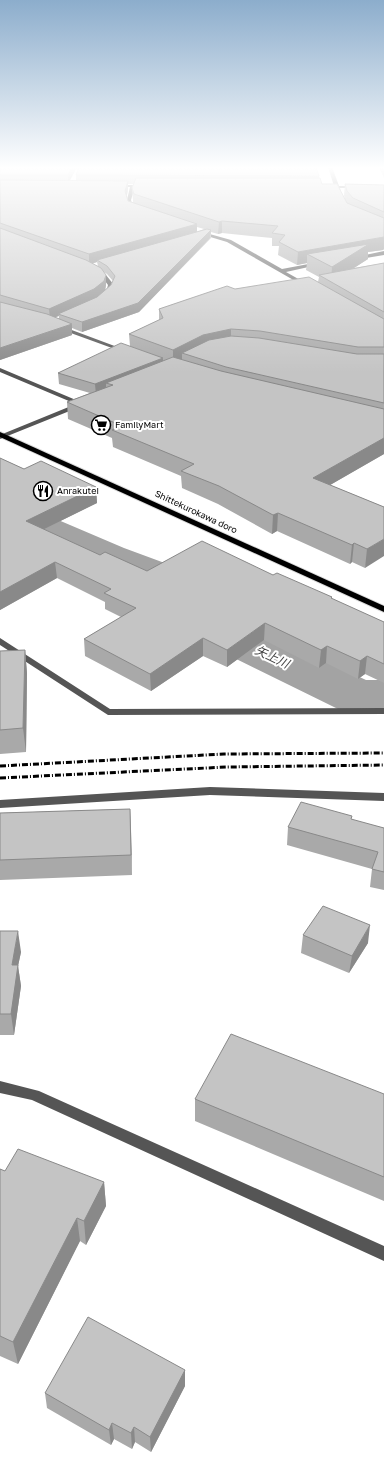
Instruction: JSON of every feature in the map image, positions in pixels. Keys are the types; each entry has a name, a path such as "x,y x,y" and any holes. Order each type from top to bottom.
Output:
{"main road":[{"name":"Shittekurokawa doro","path":"2,436 384,609"}],"street":[{"path":"211,235 228,241 312,289"},
{"path":"347,260 384,254"},
{"path":"281,271 325,263"},
{"path":"96,266 89,268 104,276 111,284 108,293 103,297"},
{"path":"50,323 129,352"},
{"path":"0,370 81,404"},
{"path":"2,436 88,402"},
{"path":"0,640 108,712 384,711"},
{"path":"0,804 210,791 384,797"},
{"path":"0,1087 34,1095 384,1254"}],"building":[{"path":"0,235 20,235 86,260 101,268 106,275 104,281 94,289 49,309 0,295"},
{"path":"36,235 156,235 89,254"},
{"path":"184,235 206,235 138,303 82,322 58,314 97,297 111,285 115,276 107,266 97,260"},
{"path":"285,235 384,235 384,237 298,252 279,242"},
{"path":"369,244 332,267 307,254"},
{"path":"384,263 384,312 319,275"},
{"path":"309,277 384,319 384,347 358,347 260,331 231,329 203,335 173,350 129,334 163,318 159,309 227,286 235,289"},
{"path":"0,302 47,314 72,324 0,348"},
{"path":"231,336 259,338 357,354 384,354 384,403 226,367 182,353 209,340"},
{"path":"121,343 163,358 95,384 58,373"},
{"path":"173,357 221,371 384,409 384,438 313,478 384,507 384,539 367,549 354,543 352,545 278,513 273,515 219,486 181,471 194,464 112,430 122,426 67,402 113,385 106,383"},
{"path":"0,458 24,469 41,461 96,487 26,521 100,555 105,552 147,571 202,541 273,575 277,573 384,622 384,664 367,656 360,661 327,646 321,650 265,623 227,650 203,638 150,674 84,639 136,608 104,593 111,589 55,562 0,592"},
{"path":"25,650 23,728 0,730 0,651"},
{"path":"301,802 352,816 351,819 384,828 384,872 372,869 378,852 288,827"},
{"path":"130,809 131,855 0,860 0,813"},
{"path":"323,906 370,925 352,956 303,935"},
{"path":"0,931 18,931 12,965 18,965 11,1014 0,1014"},
{"path":"231,1034 384,1094 384,1177 195,1099"},
{"path":"18,1149 104,1182 84,1221 77,1218 13,1342 0,1336 0,1169 5,1171"},
{"path":"88,1317 185,1370 150,1437 134,1427 131,1433 112,1423 109,1430 45,1393"}],"waterway":[{"name":"矢上川","path":"0,511 108,558 172,582 236,639 357,697 384,697"}],"railway":[{"path":"0,766 224,754 384,753"},
{"path":"0,778 227,767 384,765"}],"place":[{"name":"FamilyMart","path":"101,425"},
{"name":"Anrakutei","path":"43,491"}]}
